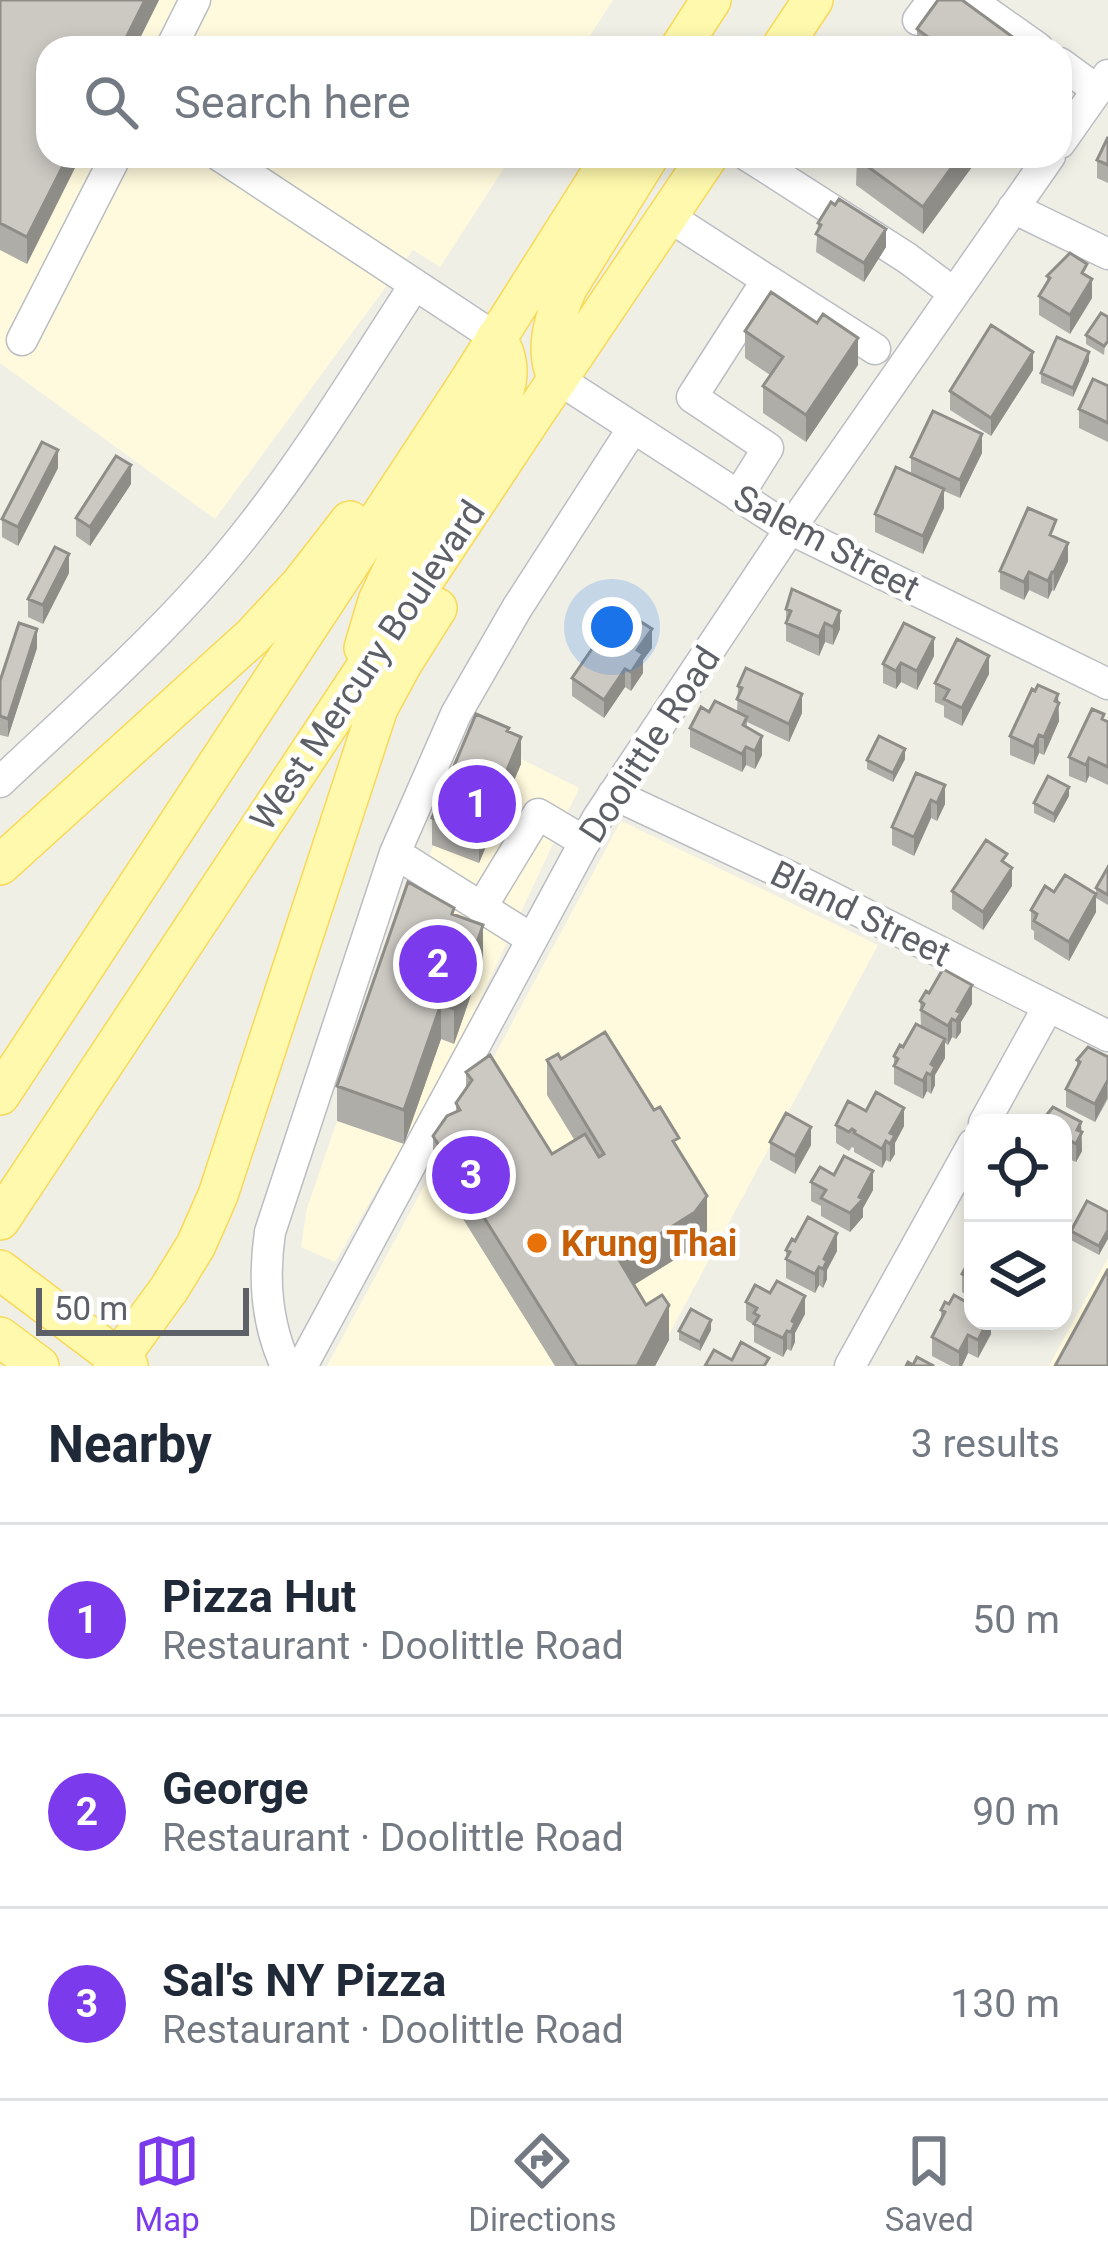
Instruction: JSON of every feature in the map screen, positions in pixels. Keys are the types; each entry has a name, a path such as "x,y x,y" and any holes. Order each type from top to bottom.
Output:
{"main road":[{"path":"688,36 711,0"},
{"path":"789,36 813,0"},
{"name":"West Mercury Boulevard","path":"0,1095 604,168"},
{"path":"558,379 551,358 557,310 642,168"},
{"name":"West Mercury Boulevard","path":"0,1220 701,168"},
{"path":"353,687 386,582 503,393 507,363 496,338"},
{"path":"0,865 253,636 467,385"},
{"path":"0,1270 120,1363 169,1289 196,1245 218,1195 378,708 435,611 530,421"},
{"path":"0,1337 39,1366"}],"street":[{"path":"177,36 195,0"},
{"path":"970,0 1021,36"},
{"path":"1072,68 1103,82 1072,125"},
{"path":"22,340 110,168"},
{"path":"238,168 496,338"},
{"path":"767,168 907,257 954,293"},
{"name":"Doolittle Road","path":"302,1366 613,794 790,529 1041,168"},
{"path":"1013,208 1108,254"},
{"path":"668,216 875,349"},
{"path":"738,496 768,448 692,397 767,280"},
{"path":"0,782 156,636 250,529 414,286"},
{"name":"Salem Street","path":"558,379 790,529 1108,684"},
{"path":"286,1366 272,1328 265,1267 271,1232 395,853 456,714 491,651 633,428"},
{"name":"Bland Street","path":"613,794 1108,1036"},
{"path":"482,908 538,814 585,842"},
{"path":"395,853 532,939"},
{"path":"989,1114 1048,1007"},
{"path":"850,1366 964,1160"}],"shaded area":[{"path":"0,0 613,0 590,36 36,36 36,168 504,168 440,267 413,250 215,519 0,363"},
{"path":"477,737 579,788 411,1137 335,1262 301,1247 307,1208 425,867"},
{"path":"621,821 878,945 652,1366 327,1366"},
{"path":"1108,1258 1108,1366 1049,1366"}],"building":[{"path":"0,0 145,0 127,36 36,36 36,168 62,168 27,237 0,223"},
{"path":"938,0 962,0 1011,36 927,36 917,29"},
{"path":"1108,137 1108,165 1097,160"},
{"path":"870,168 951,168 923,207"},
{"path":"839,199 886,229 864,263 816,234 831,202 835,205"},
{"path":"1070,253 1087,264 1082,273 1092,279 1070,315 1039,296 1047,276"},
{"path":"771,292 817,323 823,314 858,338 806,415 763,386 783,357 745,331"},
{"path":"1101,313 1108,317 1104,346 1086,335"},
{"path":"991,325 1033,352 991,418 950,391"},
{"path":"1057,337 1089,352 1073,388 1041,373"},
{"path":"1093,379 1108,386 1108,423 1079,409"},
{"path":"933,411 982,434 960,480 911,457"},
{"path":"42,442 58,450 18,527 2,519"},
{"path":"116,456 131,465 90,527 76,518"},
{"path":"896,467 944,489 923,536 875,514"},
{"path":"1028,508 1056,520 1050,535 1068,543 1048,581 1029,572 1024,582 1000,571"},
{"path":"55,547 69,554 43,605 28,599"},
{"path":"792,589 840,611 833,627 825,623 819,637 786,623"},
{"path":"620,608 652,629 637,650 643,654 631,672 625,669 604,700 572,678"},
{"path":"19,623 37,629 8,719 0,716 0,681"},
{"path":"904,623 934,638 917,671 901,663 896,671 883,664"},
{"path":"957,639 989,656 962,708 944,699 949,690 935,683"},
{"path":"746,668 802,694 789,724 737,699"},
{"path":"1038,685 1058,694 1055,701 1059,703 1044,737 1039,735 1034,747 1010,736"},
{"path":"715,701 747,717 743,725 762,736 755,751 746,747 742,754 690,728 701,707 709,712"},
{"path":"1092,709 1104,714 1102,719 1108,722 1108,767 1089,758 1086,765 1069,757"},
{"path":"476,714 521,737 479,836 432,818"},
{"path":"879,736 905,749 893,773 867,760"},
{"path":"916,773 945,785 937,803 931,800 914,837 892,827"},
{"path":"1048,776 1069,787 1054,814 1034,803"},
{"path":"986,840 1007,854 1002,861 1012,868 983,912 952,891"},
{"path":"1108,867 1108,895 1096,888"},
{"path":"1065,875 1096,894 1069,942 1034,921 1037,914 1031,910 1045,886 1054,892"},
{"path":"408,882 454,908 452,914 483,925 454,1009 441,1004 404,1110 337,1086"},
{"path":"943,969 972,985 957,1011 961,1013 948,1026 921,1010 924,1004 920,1001"},
{"path":"916,1024 945,1039 931,1064 935,1067 931,1075 927,1073 923,1081 894,1066 898,1059 894,1056"},
{"path":"605,1032 654,1110 660,1107 679,1138 673,1141 707,1196 695,1212 619,1260 646,1305 662,1295 669,1305 637,1366 577,1366 433,1136 447,1116 460,1110 456,1103 472,1080 466,1072 490,1055 552,1154 585,1134 599,1157 604,1154 547,1060 558,1054 561,1059"},
{"path":"1088,1047 1108,1057 1108,1080 1095,1104 1066,1089 1077,1060"},
{"path":"876,1092 904,1108 890,1133 895,1135 882,1149 852,1129 849,1132 836,1125 848,1101 866,1111"},
{"path":"786,1113 811,1127 795,1156 770,1142"},
{"path":"1072,1117 1081,1122 1076,1144 1072,1142"},
{"path":"844,1156 873,1171 859,1197 863,1199 850,1213 821,1198 826,1190 811,1182 820,1167 834,1175"},
{"path":"1087,1201 1108,1212 1108,1230 1099,1246 1072,1229"},
{"path":"808,1217 837,1233 823,1269 819,1267 815,1274 786,1259 790,1252 786,1250"},
{"path":"1108,1269 1108,1366 1055,1366"},
{"path":"777,1281 805,1296 791,1332 783,1338 754,1324 757,1308 746,1302 755,1285 770,1293"},
{"path":"954,1295 964,1301 964,1330 983,1330 978,1340 968,1335 959,1352 932,1337 945,1302 949,1304"},
{"path":"691,1309 711,1320 700,1342 679,1331"},
{"path":"741,1342 769,1358 764,1366 705,1366 714,1350 732,1360"},
{"path":"917,1357 934,1366 906,1366 908,1362 913,1365"}],"place":[{"name":"Pizza Hut","path":"477,804"},
{"name":"George","path":"438,964"},
{"name":"Sal's NY Pizza","path":"471,1175"},
{"name":"Krung Thai","path":"537,1243"}]}
